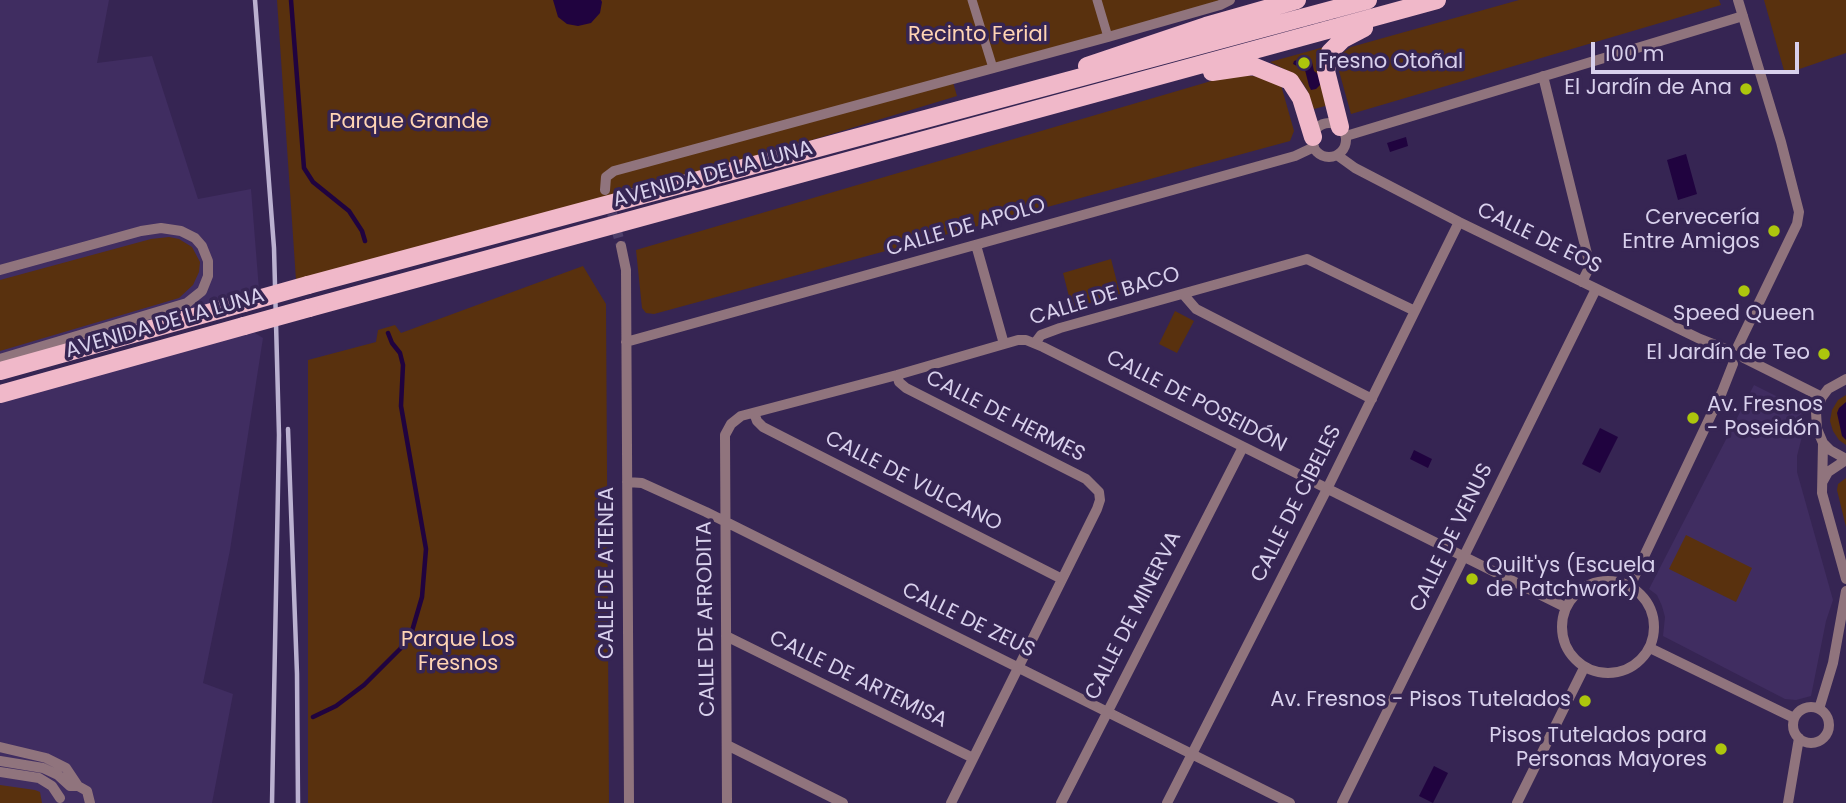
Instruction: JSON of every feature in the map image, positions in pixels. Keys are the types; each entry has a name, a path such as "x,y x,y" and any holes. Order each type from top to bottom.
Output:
{"main road":[{"path":"1000,100 1251,6 1297,0"},
{"name":"AVENIDA DE LA LUNA","path":"0,371 308,285 1368,0"},
{"name":"AVENIDA DE LA LUNA","path":"0,394 1437,0"},
{"path":"1343,131 1326,71 1330,52 1343,39 1395,12"},
{"path":"1005,119 1118,99 1215,71 1253,66 1271,71 1290,81 1301,98 1313,142"}],"street":[{"path":"972,0 993,68"},
{"path":"1097,0 1108,37"},
{"path":"605,190 606,177 614,171 1108,37 1230,0"},
{"path":"1733,348 1744,352 1740,363 1733,363 1727,358 1797,224 1799,212 1738,0"},
{"path":"1343,131 1543,76 1743,16"},
{"path":"1543,76 1590,266 1582,282"},
{"path":"1332,123 1343,131 1345,146 1337,155 1324,156 1313,142 1316,130 1322,124 1332,123"},
{"name":"CALLE DE APOLO","path":"626,342 1295,156 1313,142"},
{"name":"CALLE DE EOS","path":"1337,155 1355,168 1459,222 1596,289 1700,339 1733,348"},
{"name":"CALLE DE CIBELES","path":"1167,803 1372,400 1459,222"},
{"path":"0,270 160,228 181,231 195,238 202,246 208,261 208,276 202,291 187,303 0,359"},
{"name":"CALLE DE ATENEA","path":"621,246 626,270 629,803"},
{"path":"976,246 1004,344"},
{"name":"CALLE DE BACO","path":"725,435 731,424 741,416 1018,340 1035,343 1041,335 1059,328 1307,259 1416,311"},
{"name":"CALLE DE VENUS","path":"1342,803 1596,289"},
{"path":"1183,294 1196,309 1372,400"},
{"name":"CALLE DE POSEIDÓN","path":"1035,343 1565,607"},
{"path":"1744,358 1822,397"},
{"path":"1630,586 1722,392 1733,363"},
{"name":"CALLE DE HERMES","path":"897,375 899,382 906,388 1086,479 1099,492 1097,509 1062,579"},
{"path":"1846,379 1828,389 1816,412 1817,429 1823,443 1822,493 1846,579"},
{"name":"CALLE DE VULCANO","path":"754,413 763,427 1062,579"},
{"name":"CALLE DE AFRODITA","path":"725,435 727,803"},
{"path":"1822,484 1828,472 1846,460 1823,443"},
{"name":"CALLE DE MINERVA","path":"1061,803 1243,447"},
{"name":"CALLE DE ZEUS","path":"627,482 642,483 725,522 1290,803"},
{"path":"951,803 1062,579"},
{"path":"1612,581 1630,586 1643,596 1652,612 1655,629 1650,648 1639,662 1622,672 1603,674 1584,668 1570,656 1563,642 1561,624 1565,607 1578,591 1593,583 1612,581"},
{"path":"1819,709 1833,663 1846,591"},
{"name":"CALLE DE ARTEMISA","path":"726,636 973,758"},
{"path":"1650,648 1794,718"},
{"path":"1517,803 1584,668"},
{"path":"1788,803 1800,738 1793,725 1794,718 1804,708 1819,709 1828,720 1826,733 1817,741 1810,742 1800,738"},
{"path":"727,746 843,803"},
{"path":"0,747 46,758 66,768 74,786"},
{"path":"0,761 43,768 87,791 90,803"},
{"path":"0,772 39,778 52,786 59,800"},
{"path":"59,800 62,793 74,786"}],"shaded area":[{"path":"0,0 109,0 97,63 152,56 198,199 251,189 259,290 244,303 0,371"},
{"path":"553,0 602,2 600,13 591,23 578,26 567,24 558,17"},
{"path":"1305,57 1312,62 1314,71 1318,74 1321,84 1316,89 1311,90 1305,70 1293,64"},
{"path":"1406,137 1408,146 1390,152 1387,143"},
{"path":"1686,154 1697,194 1678,200 1667,160"},
{"path":"244,326 263,338 230,550 203,683 233,694 212,803 0,803 0,394"},
{"path":"1754,385 1794,405 1804,417 1797,472 1833,600 1826,621 1811,696 1796,700 1785,699 1663,636 1665,617 1662,606 1657,595 1649,589"},
{"path":"1846,402 1846,440 1842,436 1837,413"},
{"path":"1600,428 1618,437 1600,473 1582,464"},
{"path":"1414,450 1432,459 1428,468 1410,459"},
{"path":"1434,766 1448,773 1433,803 1419,796"}],"green space":[{"name":"Parque Grande","path":"277,0 1230,0 952,79 957,96 756,157 296,280"},
{"path":"1519,0 1719,0 1721,5 1351,114 1339,62 1341,54 1351,47"},
{"path":"1764,0 1846,0 1846,53 1785,74"},
{"path":"1324,47 1329,105 1314,109 1302,82 1292,73 1270,62"},
{"path":"1244,75 1268,78 1281,85 1294,131 1290,141 654,314 646,313 642,308 636,250 1218,79"},
{"path":"151,239 179,239 192,247 200,262 193,285 179,298 0,351 0,280"},
{"path":"1111,259 1120,294 1072,308 1063,273"},
{"name":"Parque Los Fresnos","path":"583,266 606,304 609,803 308,803 308,360 376,342 378,330 395,325 401,333"},
{"path":"1175,311 1194,321 1177,353 1159,344"},
{"path":"1846,395 1846,445 1833,431 1830,421 1838,400"},
{"path":"1846,478 1846,527 1837,490 1838,484"},
{"path":"1686,535 1752,568 1736,602 1669,569"},
{"path":"0,785 40,792 42,803 0,803"}],"waterway":[{"path":"291,0 304,168 313,182 349,211 365,241"},
{"path":"313,717 336,706 364,685 400,649 412,631 422,597 426,549 401,406 403,365 400,353 388,333"}],"tunnel":[{"path":"608,199 621,246"}],"railway":[{"path":"255,0 274,248 279,435 272,803"},
{"path":"288,429 297,674 298,803"}],"place":[{"name":"Fresno Otoñal","path":"1304,63"},
{"name":"El Jardín de Ana","path":"1746,89"},
{"name":"Cervecería Entre Amigos","path":"1774,231"},
{"name":"Speed Queen","path":"1744,291"},
{"name":"El Jardín de Teo","path":"1824,354"},
{"name":"Av. Fresnos - Poseidón","path":"1693,418"},
{"name":"Quilt'ys (Escuela de Patchwork)","path":"1472,579"},
{"name":"Av. Fresnos - Pisos Tutelados","path":"1585,701"},
{"name":"Pisos Tutelados para Personas Mayores","path":"1721,749"}],"park label":[{"name":"Recinto Ferial","path":"978,36"}]}
